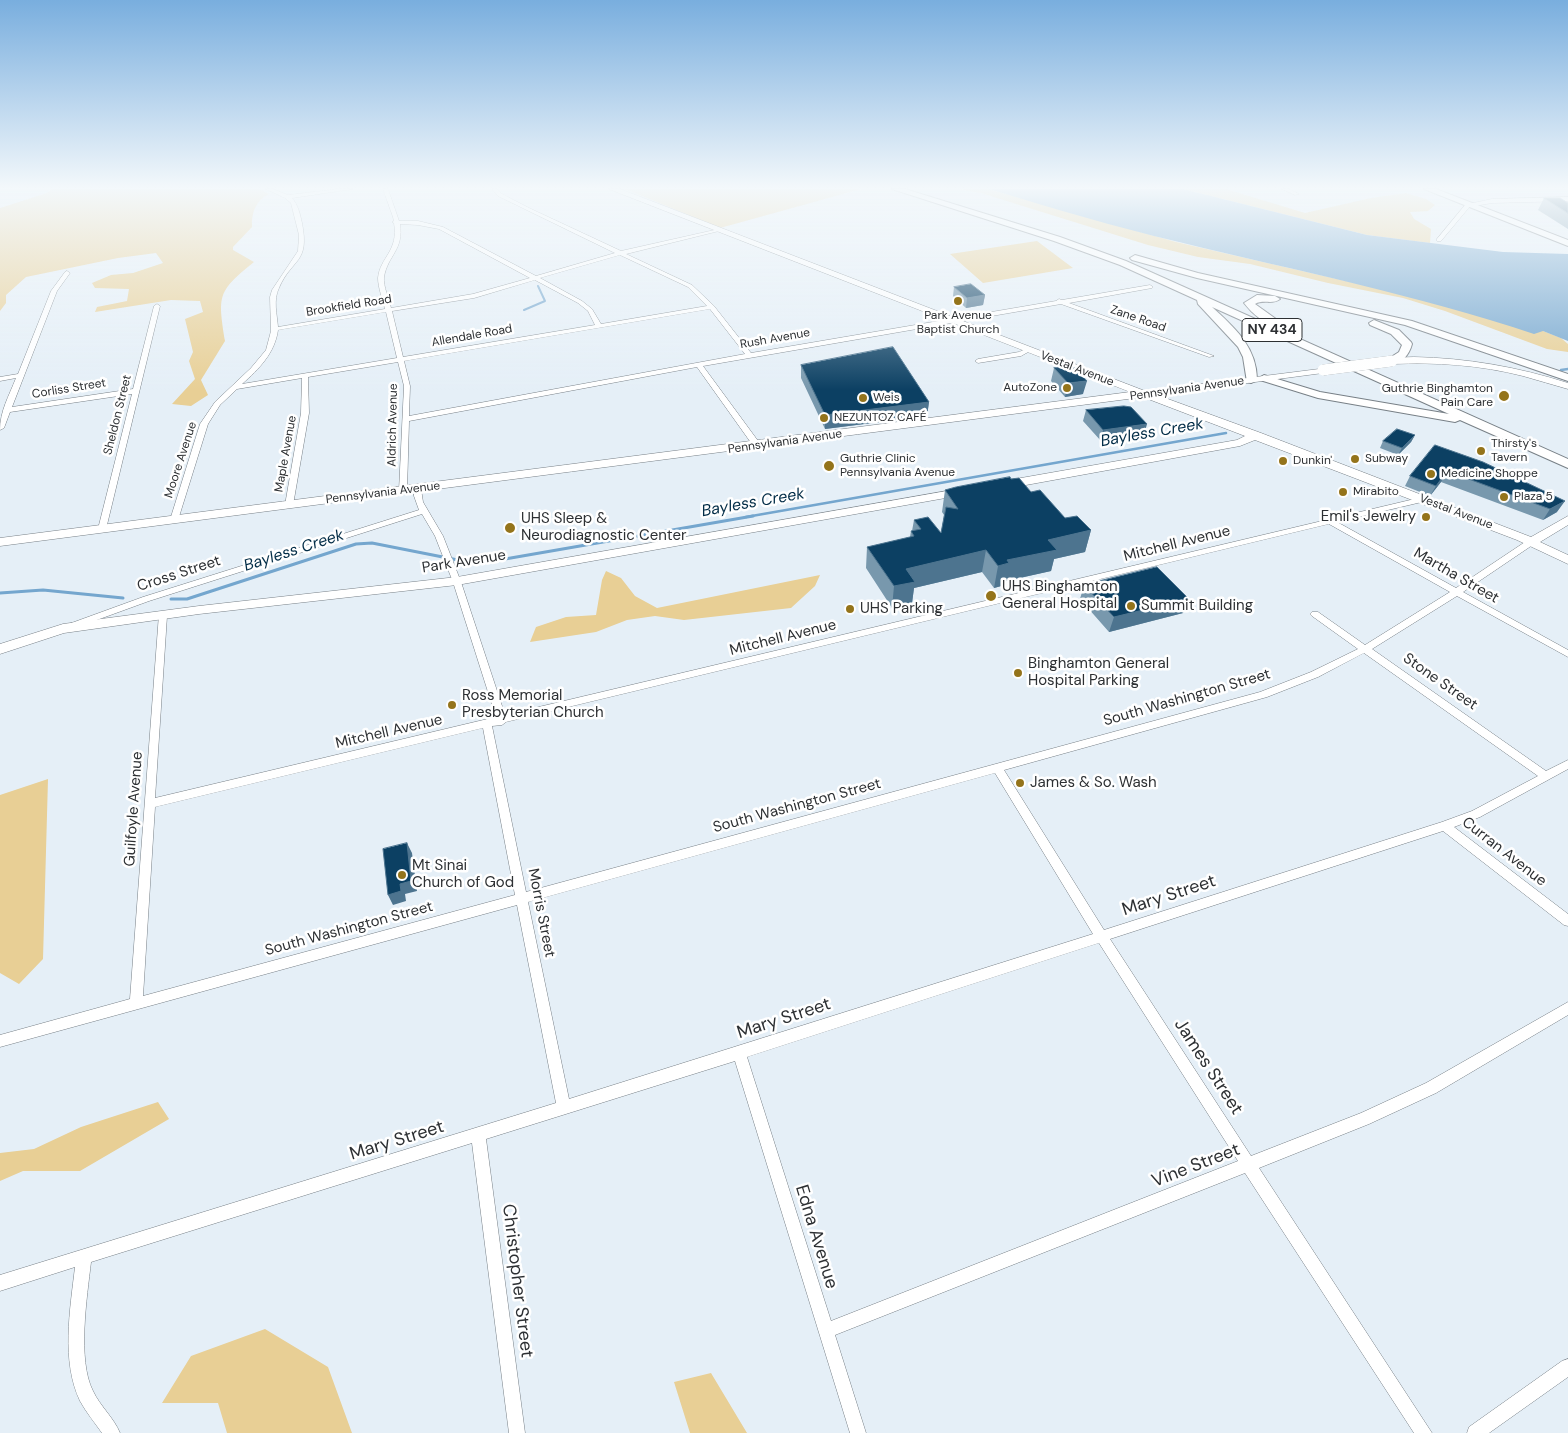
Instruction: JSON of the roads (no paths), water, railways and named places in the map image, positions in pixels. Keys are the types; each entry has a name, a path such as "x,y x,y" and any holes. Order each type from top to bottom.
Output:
{"main road":[{"name":"NY 434","path":"1103,256 1174,285 1568,464"},
{"name":"NY 434","path":"1116,256 1156,271 1568,454"},
{"path":"1132,256 1182,272 1417,326 1568,378"},
{"path":"1174,285 1198,300 1240,342 1252,364 1252,380"},
{"path":"1305,338 1258,312 1250,306 1249,302 1257,298 1272,298 1385,327 1402,337 1407,346 1404,354 1392,362"},
{"path":"1264,378 1318,394 1466,422 1491,429"}],"street":[{"name":"Moore Avenue","path":"174,520 204,424 210,411 257,366 269,350 275,329 274,297 276,288 298,256"},
{"name":"Aldrich Avenue","path":"390,256 384,267 381,280 407,386 403,491"},
{"path":"494,256 580,302 590,310 599,326"},
{"name":"Brookfield Road","path":"275,329 474,296 538,279 612,256"},
{"path":"627,256 690,286 712,307 749,355"},
{"name":"Vestal Avenue","path":"784,256 1423,499 1531,542 1568,560"},
{"path":"0,428 54,291 67,274"},
{"name":"Rush Avenue","path":"406,420 698,364 1150,287"},
{"name":"Zane Road","path":"1059,301 1211,356"},
{"name":"Sheldon Street","path":"102,529 157,306"},
{"name":"Allendale Road","path":"236,387 712,307"},
{"path":"978,361 1021,354 1028,350"},
{"name":"Pennsylvania Avenue","path":"0,542 1392,362 1432,360 1484,365 1525,373 1568,386"},
{"path":"698,364 757,445"},
{"path":"0,379 19,376"},
{"name":"Maple Avenue","path":"289,505 305,413 305,376"},
{"name":"Corliss Street","path":"6,410 135,391"},
{"name":"Park Avenue","path":"0,649 63,629 457,581 1240,443 1256,436"},
{"path":"417,489 417,497 424,511 434,523 447,553 502,721"},
{"name":"Mitchell Avenue","path":"149,804 1423,499"},
{"name":"Cross Street","path":"63,629 146,599 424,511"},
{"name":"South Washington Street","path":"0,1041 1282,688 1365,648 1568,520"},
{"name":"Martha Street","path":"1330,522 1568,654"},
{"name":"Stone Street","path":"1315,614 1546,776"},
{"name":"Guilfoyle Avenue","path":"136,1005 162,616"},
{"name":"Morris Street","path":"487,724 564,1108"},
{"name":"Mary Street","path":"0,1283 564,1108 1445,826 1476,814 1568,764"},
{"name":"James Street","path":"997,768 1249,1166 1424,1433"},
{"name":"Curran Avenue","path":"1445,826 1568,921"},
{"name":"Vine Street","path":"825,1331 1249,1166 1364,1119 1431,1088 1568,1008"},
{"name":"Edna Avenue","path":"739,1052 858,1433"},
{"name":"Christopher Street","path":"478,1135 517,1433"},
{"path":"84,1258 78,1320 80,1377 86,1395 112,1433"},
{"path":"1475,1433 1568,1367"}],"water":[{"path":"1238,256 1568,256 1568,341 1543,331 1534,334 1446,307"}],"waterway":[{"path":"524,310 545,301 538,286"},
{"name":"Bayless Creek","path":"1561,370 1568,369"},
{"name":"Bayless Creek","path":"746,517 1226,433"},
{"name":"Bayless Creek","path":"171,599 187,599 356,544 372,543 463,561 505,559 753,516"},
{"name":"Bayless Creek","path":"0,593 43,590 123,598"}],"place":[{"name":"Park Avenue Baptist Church","path":"958,301"},
{"name":"AutoZone","path":"1067,388"},
{"name":"Guthrie Binghamton Pain Care","path":"1504,396"},
{"name":"Weis","path":"863,398"},
{"name":"NEZUNTOZ CAFÉ","path":"824,418"},
{"name":"Thirsty's Tavern","path":"1481,451"},
{"name":"Subway","path":"1355,459"},
{"name":"Dunkin'","path":"1283,461"},
{"name":"Guthrie Clinic Pennsylvania Avenue","path":"829,466"},
{"name":"Medicine Shoppe","path":"1431,474"},
{"name":"Mirabito","path":"1343,492"},
{"name":"Plaza 5","path":"1504,497"},
{"name":"Emil's Jewelry","path":"1426,517"},
{"name":"UHS Sleep & Neurodiagnostic Center","path":"510,528"},
{"name":"UHS Binghamton General Hospital","path":"991,596"},
{"name":"Summit Building","path":"1131,606"},
{"name":"UHS Parking","path":"850,609"},
{"name":"Binghamton General Hospital Parking","path":"1018,673"},
{"name":"Ross Memorial Presbyterian Church","path":"452,705"},
{"name":"James & So. Wash","path":"1020,783"},
{"name":"Mt Sinai Church of God","path":"402,875"}]}
